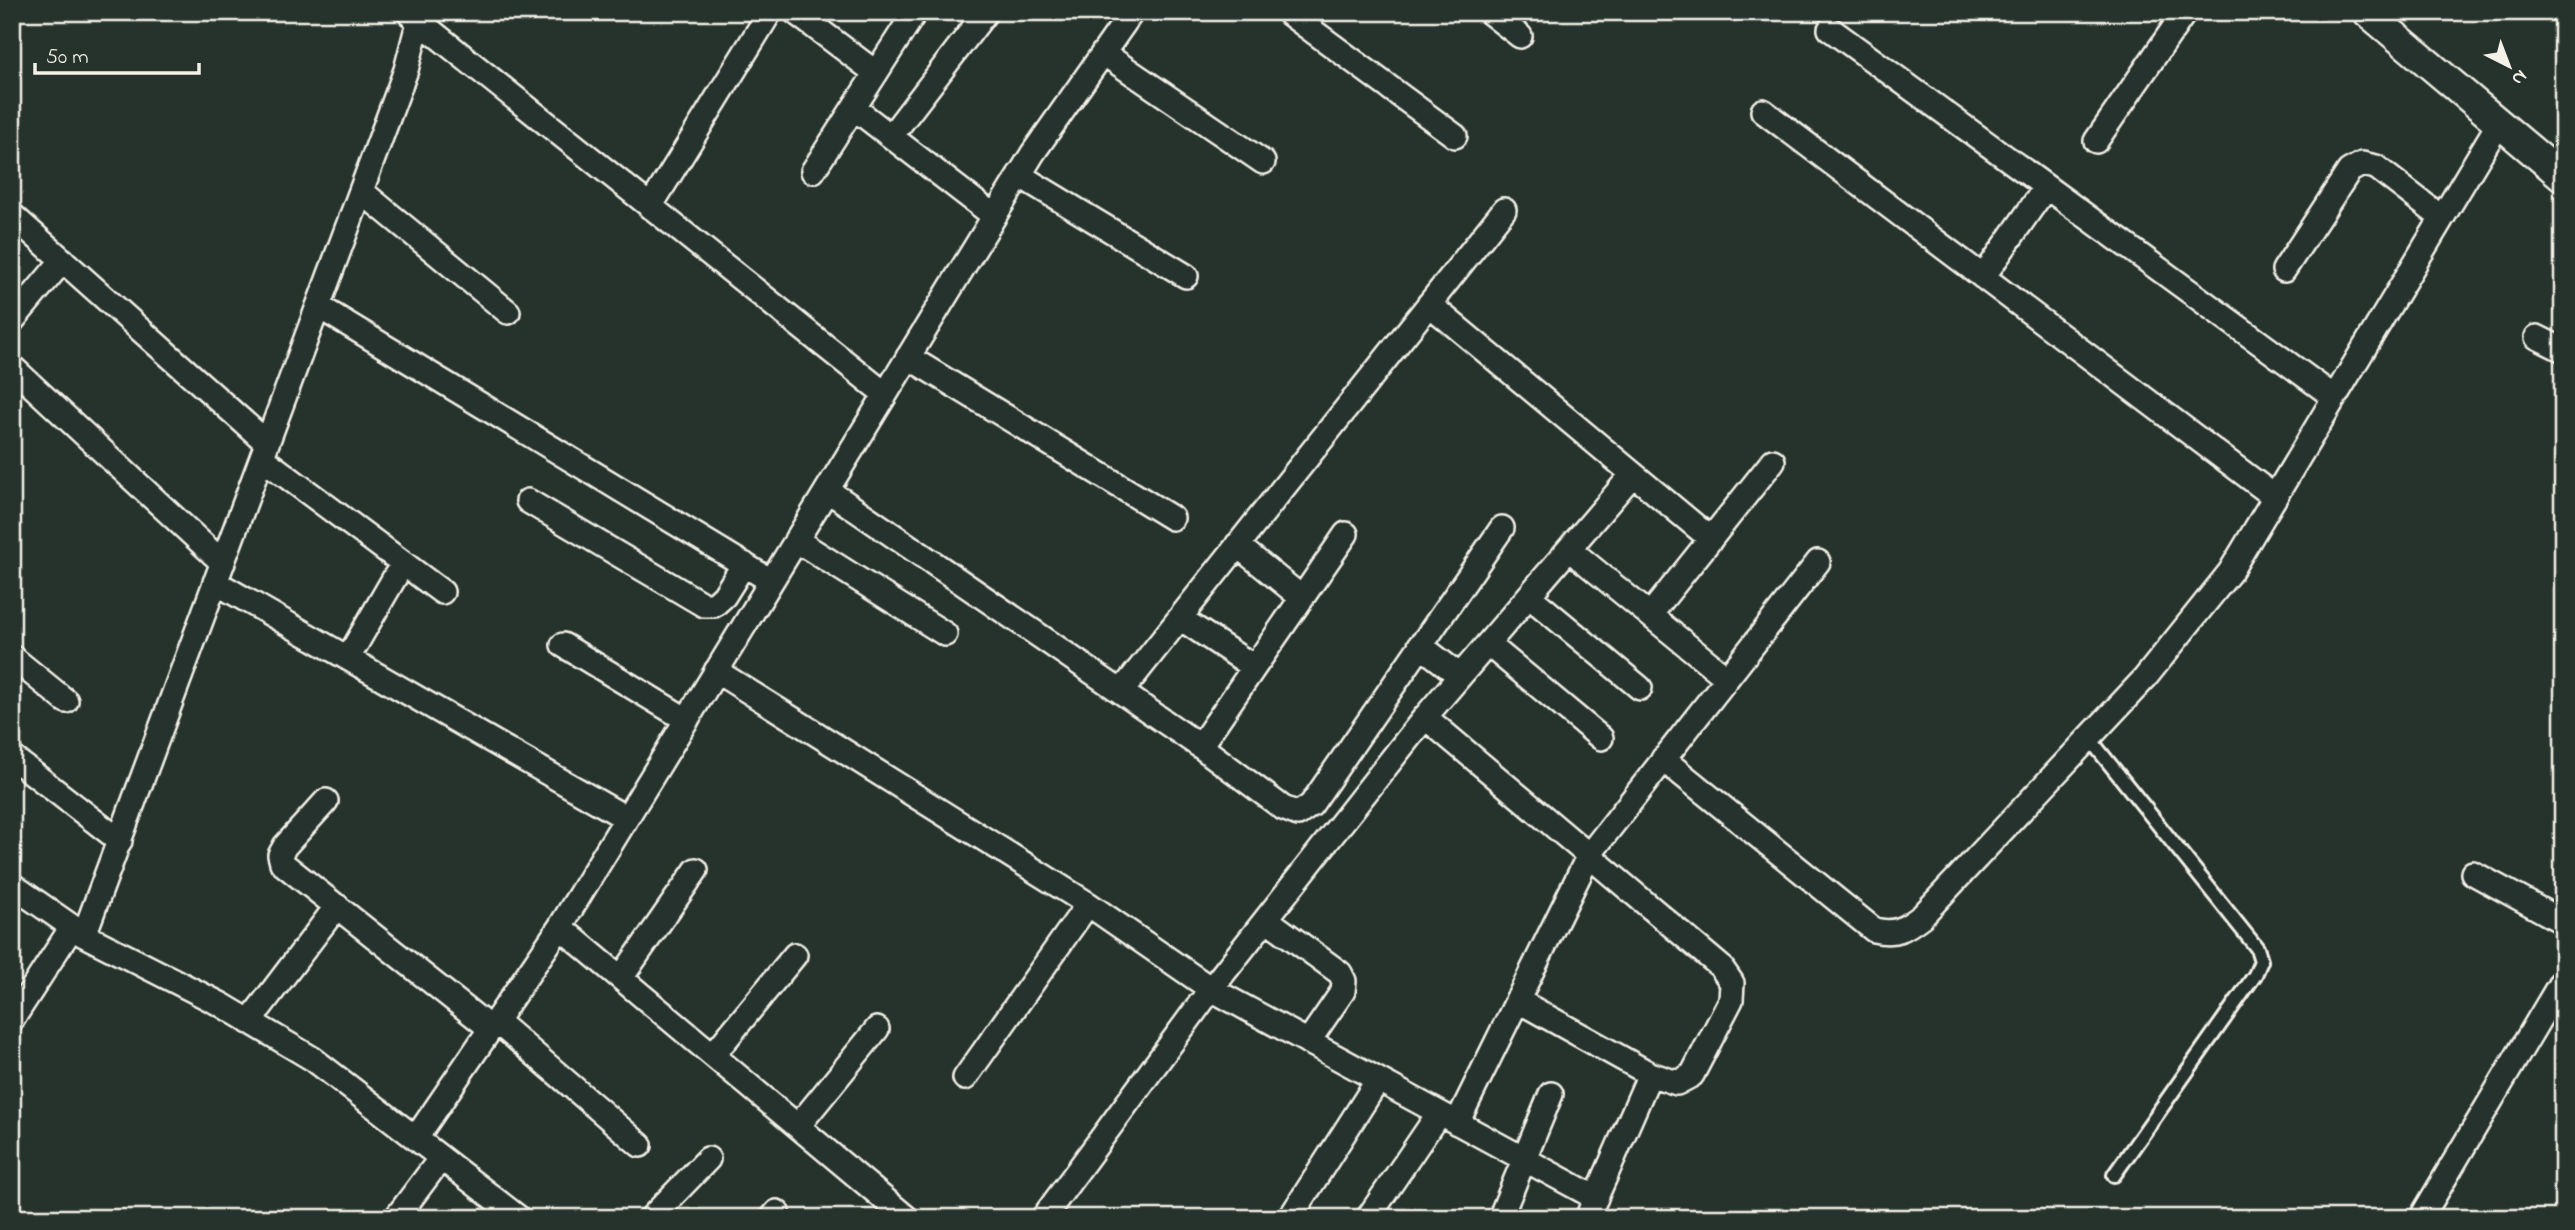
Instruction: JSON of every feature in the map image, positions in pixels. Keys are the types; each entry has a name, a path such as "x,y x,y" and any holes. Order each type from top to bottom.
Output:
{"street":[{"path":"650,207 770,12"},
{"path":"796,12 876,73"},
{"path":"813,170 915,12"},
{"path":"891,136 986,12"},
{"path":"416,1138 560,927 1019,175 1132,12"},
{"path":"1287,12 1455,136"},
{"path":"1489,12 1520,36"},
{"path":"2096,141 2185,12"},
{"path":"2367,12 2563,177"},
{"path":"12,1020 78,931 120,841 406,70 416,16 885,394"},
{"path":"1830,29 2334,397"},
{"path":"1103,53 1263,162"},
{"path":"854,107 994,216"},
{"path":"1763,111 2275,497"},
{"path":"1663,759 1874,930 1890,934 1903,931 1922,916 2145,678 2231,572 2499,123"},
{"path":"2284,270 2349,170 2362,163 2376,167 2442,218"},
{"path":"1019,175 1186,276"},
{"path":"1983,277 2046,187"},
{"path":"361,191 508,312"},
{"path":"1121,692 1504,210"},
{"path":"12,215 264,451 442,592"},
{"path":"12,321 63,260"},
{"path":"1429,304 1711,539"},
{"path":"318,306 771,581"},
{"path":"2537,337 2563,350"},
{"path":"908,357 1172,518"},
{"path":"12,367 219,572 348,658 626,818"},
{"path":"1650,615 1773,461"},
{"path":"1043,1218 1211,989 1425,717 1633,474"},
{"path":"827,490 1200,747 1283,808 1298,814 1311,805 1503,528"},
{"path":"528,501 704,605 714,605 724,596 744,564"},
{"path":"1200,747 1346,534"},
{"path":"796,540 944,634"},
{"path":"1237,545 1302,598"},
{"path":"1569,549 1727,678"},
{"path":"1368,1218 1448,1118 1517,1000 1589,855 1818,562"},
{"path":"348,658 403,563"},
{"path":"1529,596 1640,688"},
{"path":"1180,618 1255,667"},
{"path":"1488,644 1601,738"},
{"path":"563,645 687,720"},
{"path":"1420,645 1460,676"},
{"path":"12,657 65,701"},
{"path":"716,671 1088,904 1211,989 1524,1159 1592,1208 1650,1074"},
{"path":"1425,717 1721,967 1732,983 1731,1000 1692,1075 1677,1083 1650,1074 1517,1000"},
{"path":"12,757 120,841"},
{"path":"326,801 279,855 282,863 493,1025 640,1145"},
{"path":"621,978 696,870"},
{"path":"2473,873 2563,922"},
{"path":"12,885 78,931 249,1021 313,1059 441,1158 489,1209 519,1218"},
{"path":"965,1078 1088,904"},
{"path":"249,1021 337,906"},
{"path":"1266,919 1340,973 1345,981 1343,991 1308,1042"},
{"path":"560,927 907,1218"},
{"path":"713,1055 795,955"},
{"path":"2421,1218 2563,979"},
{"path":"798,1126 877,1029"},
{"path":"1290,1218 1378,1080"},
{"path":"1500,1218 1551,1094"},
{"path":"396,1218 441,1158"},
{"path":"651,1218 708,1160"}],"lane":[{"path":"2089,738 2257,948 2261,961 2255,975 2114,1175"}]}
